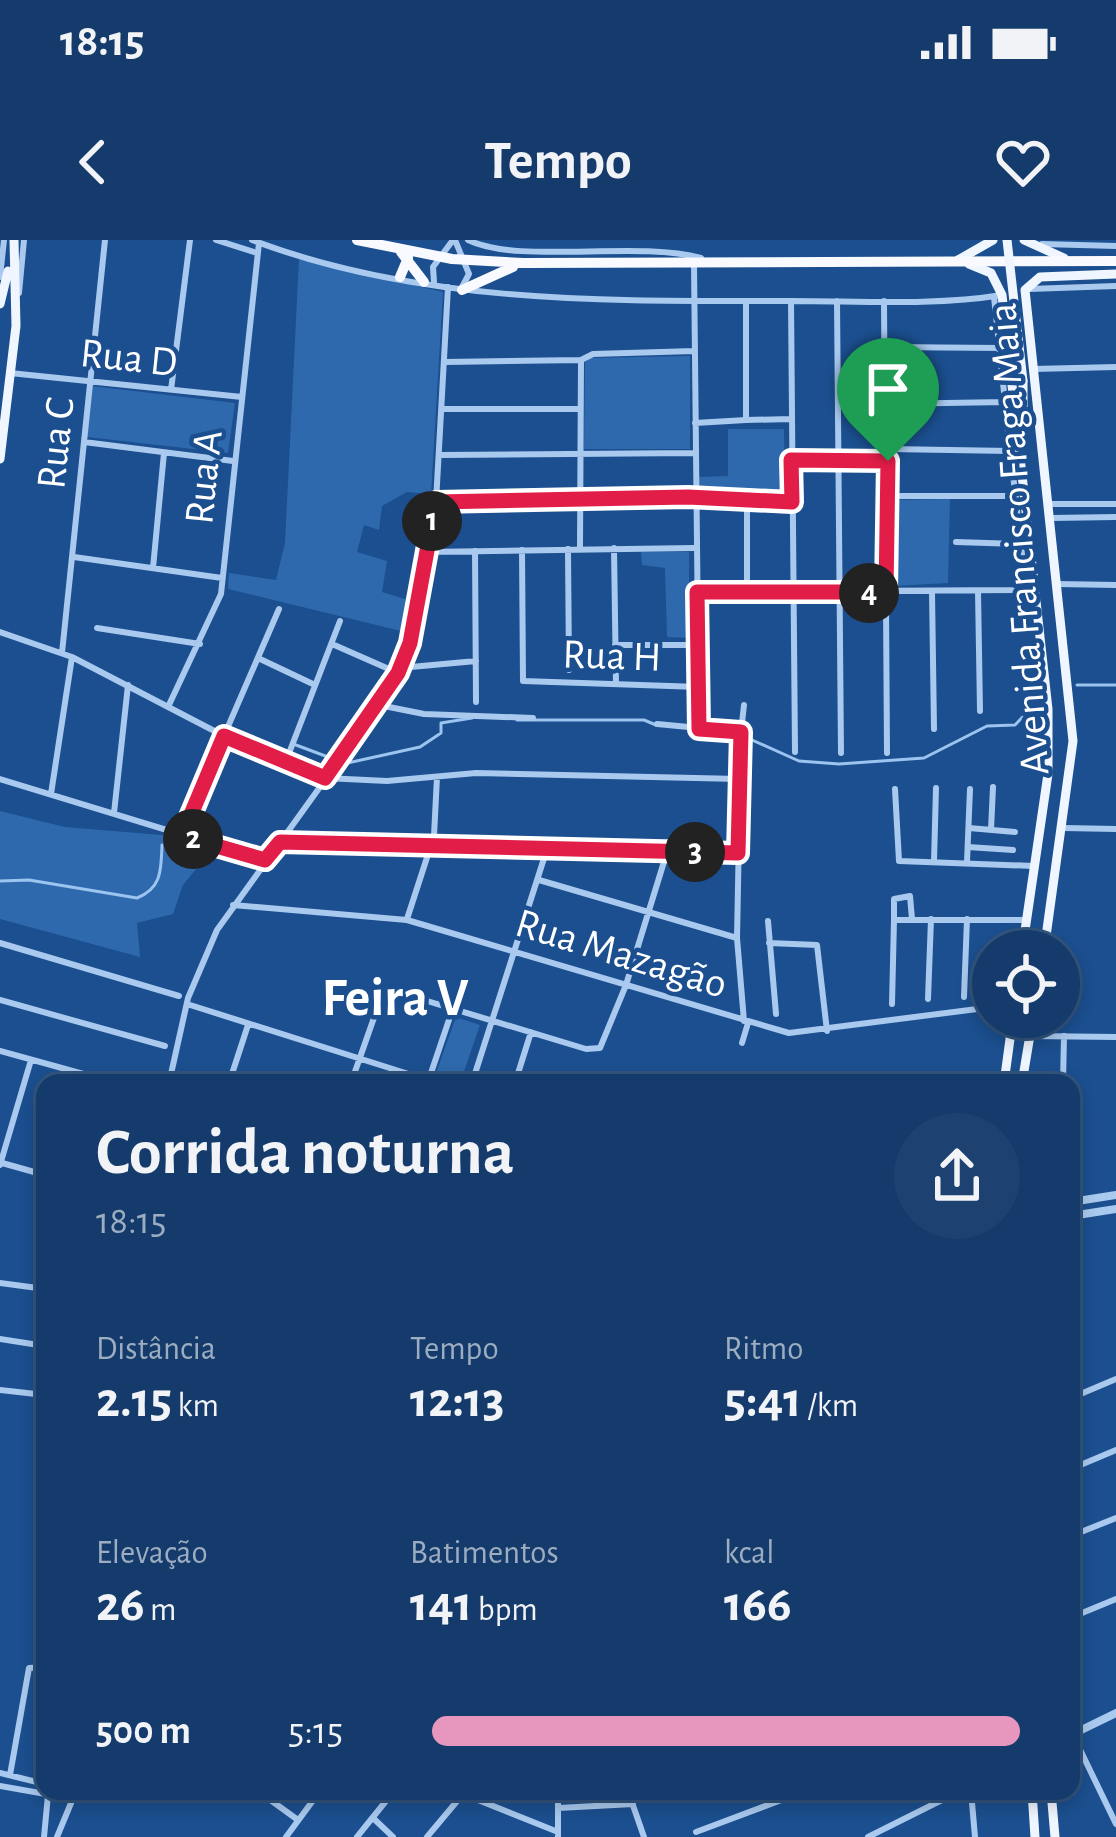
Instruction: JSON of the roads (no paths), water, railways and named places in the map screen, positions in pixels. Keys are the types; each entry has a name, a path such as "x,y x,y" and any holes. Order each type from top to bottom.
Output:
{"highway":[{"path":"357,240 404,254 523,263 1116,261"},
{"path":"400,277 404,254"},
{"path":"404,254 430,283"},
{"path":"456,288 523,263"}],"main road":[{"path":"0,304 14,240"},
{"path":"958,260 993,240"},
{"path":"1007,240 1023,385 1022,472"},
{"path":"1027,240 1038,250 1076,260"},
{"path":"0,459 16,326 12,254"},
{"name":"Avenida Francisco Fraga Maia","path":"958,260 991,273 998,296 1022,472 1050,752 1025,930"},
{"name":"Avenida Francisco Fraga Maia","path":"1047,930 1073,741 1025,290 1047,275 1116,274"},
{"path":"998,296 1014,285 1025,290"},
{"path":"1023,385 1045,475"},
{"path":"1005,1074 1010,1038"},
{"path":"1024,1074 1030,1038"},
{"path":"1033,1800 1036,1837"},
{"path":"1052,1800 1055,1837"}],"street":[{"path":"0,278 4,240"},
{"path":"16,326 24,240"},
{"name":"Rua C","path":"62,653 105,240"},
{"path":"171,390 190,240"},
{"path":"216,240 257,253"},
{"path":"171,1074 187,1004 208,946 379,706 399,670 436,502 445,362 456,288 469,278 454,240 431,270 430,283"},
{"path":"468,240 496,248 654,250 716,263"},
{"path":"1027,240 1062,247 1116,246"},
{"path":"256,242 456,288 746,302 998,296 1010,451 1031,590 697,592"},
{"name":"Rua A","path":"168,707 218,608 256,242"},
{"path":"694,264 699,729"},
{"path":"1025,290 1116,286"},
{"path":"746,302 746,420"},
{"path":"791,302 795,752"},
{"path":"837,302 841,753"},
{"path":"884,302 889,449 887,754"},
{"path":"885,350 1001,348"},
{"path":"885,350 908,361 915,371 912,383 887,402"},
{"path":"445,362 581,360 593,354 694,351"},
{"path":"580,548 581,360"},
{"path":"1033,369 1116,367"},
{"name":"Rua D","path":"10,373 242,398"},
{"path":"887,402 1005,402"},
{"path":"442,409 579,409"},
{"path":"694,423 791,418"},
{"path":"84,442 233,461"},
{"path":"889,449 1010,451"},
{"path":"153,568 164,453"},
{"path":"440,455 694,453"},
{"path":"791,460 888,461"},
{"path":"888,496 1016,496"},
{"path":"436,502 695,498 792,502"},
{"path":"747,500 747,593"},
{"path":"1049,504 1116,504"},
{"path":"1051,518 1116,517"},
{"path":"956,542 1021,544"},
{"path":"614,548 616,684"},
{"path":"428,552 694,548"},
{"path":"568,549 569,670"},
{"name":"Rua H","path":"522,550 523,681 699,687"},
{"path":"475,551 476,702"},
{"path":"74,557 222,578"},
{"path":"1057,584 1116,584"},
{"path":"932,592 934,729"},
{"path":"978,592 980,711"},
{"path":"182,836 279,609"},
{"path":"286,761 340,621"},
{"path":"97,628 200,644"},
{"path":"0,632 72,657 224,736 325,778 476,773 739,779"},
{"path":"332,644 399,670 476,661"},
{"path":"615,645 698,645"},
{"path":"51,794 72,657"},
{"path":"258,658 315,685"},
{"path":"114,814 128,685"},
{"path":"742,1043 746,1022 737,938 744,704"},
{"path":"379,706 424,714 533,718"},
{"path":"657,724 741,737"},
{"path":"407,920 431,846 437,777"},
{"path":"0,779 265,860"},
{"path":"991,830 993,787"},
{"path":"934,861 936,788"},
{"path":"895,789 897,859 1034,866"},
{"path":"968,862 970,789"},
{"path":"969,828 1015,832"},
{"path":"1064,828 1116,829"},
{"path":"280,842 738,853"},
{"path":"968,847 1013,850"},
{"path":"475,1074 548,849"},
{"path":"404,994 586,1049 604,1044 667,852"},
{"path":"539,880 737,938"},
{"path":"892,1004 894,898 910,896 912,919"},
{"name":"Rua Mazagão","path":"233,905 407,920 797,1038 972,1009"},
{"path":"928,999 931,919"},
{"path":"964,997 967,919"},
{"path":"894,920 1026,920"},
{"path":"768,921 776,1014"},
{"path":"0,943 179,996"},
{"path":"770,943 817,945 827,1031"},
{"path":"0,1000 165,1046"},
{"path":"187,1004 407,1074"},
{"path":"435,1074 453,1008"},
{"path":"354,1074 376,1012"},
{"path":"232,1074 248,1024"},
{"path":"517,1074 531,1032"},
{"path":"1080,1036 1116,1037"},
{"path":"1063,1074 1064,1038"},
{"path":"0,1051 78,1074"},
{"path":"31,1060 0,1163 36,1173"},
{"path":"1080,1201 1116,1195"},
{"path":"1080,1215 1116,1209"},
{"path":"0,1282 36,1284"},
{"path":"0,1340 36,1345"},
{"path":"1080,1394 1116,1379"},
{"path":"0,1390 36,1394"},
{"path":"1080,1465 1116,1450"},
{"path":"1080,1532 1116,1518"},
{"path":"1082,1613 1116,1599"},
{"path":"10,1775 29,1668 36,1667"},
{"path":"1080,1731 1116,1713"},
{"path":"1080,1751 1116,1824"},
{"path":"0,1773 36,1782"},
{"path":"0,1786 36,1793"},
{"path":"44,1837 48,1800"},
{"path":"57,1837 72,1800"},
{"path":"270,1800 298,1820"},
{"path":"286,1837 313,1800"},
{"path":"357,1837 387,1800"},
{"path":"427,1837 458,1800"},
{"path":"480,1800 558,1834 558,1800"},
{"path":"631,1800 644,1837"},
{"path":"696,1832 781,1800"},
{"path":"868,1837 942,1800"},
{"path":"972,1800 975,1837"},
{"path":"558,1808 633,1804"},
{"path":"373,1818 394,1837"}],"waterway":[{"path":"1077,685 1116,685"},
{"path":"719,733 743,736 799,761 839,764 924,758 987,726 1015,725 1041,698"},
{"path":"343,764 420,747 441,733 441,723 472,718"},
{"path":"517,720 644,720 656,725"},
{"path":"235,733 283,751"},
{"path":"188,830 227,743"},
{"path":"296,745 328,757"},
{"path":"0,881 29,880 137,898 156,883 162,845"}],"district":[{"name":"Feira V","path":"395,996"}]}
